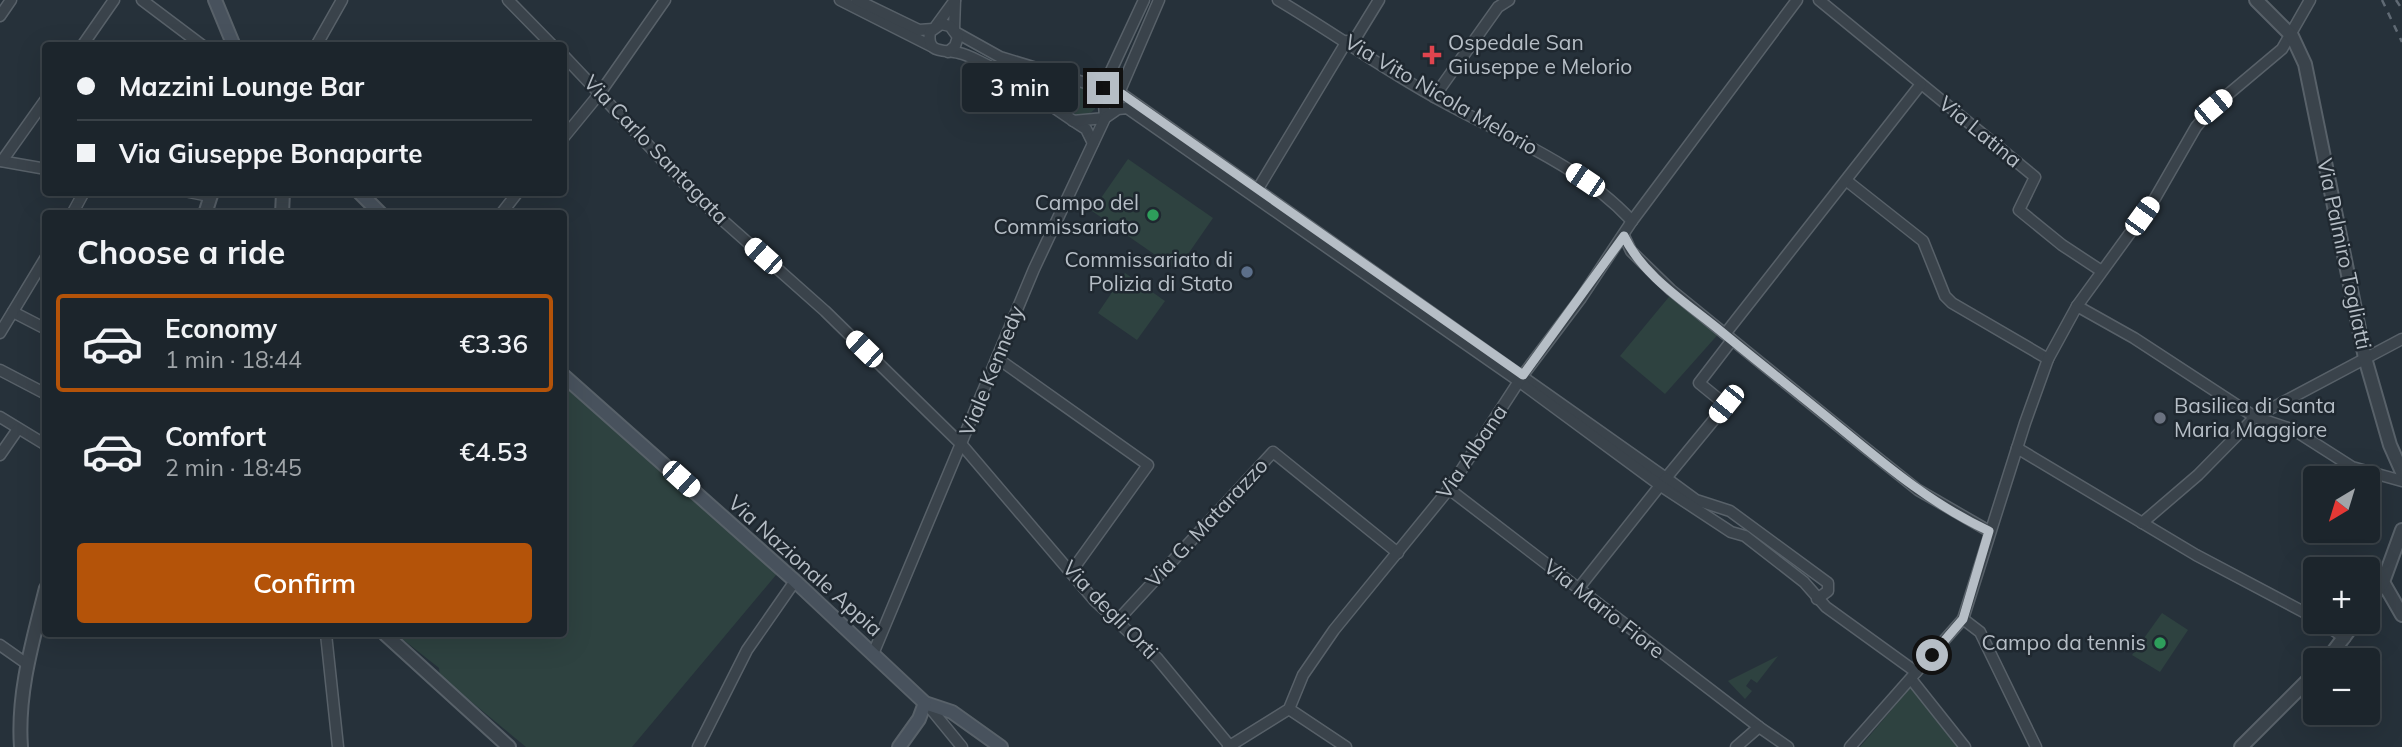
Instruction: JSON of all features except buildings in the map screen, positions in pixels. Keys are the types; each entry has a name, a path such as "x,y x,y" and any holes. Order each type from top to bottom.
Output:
{"main road":[{"path":"215,0 232,42"},
{"path":"363,196 378,210"},
{"name":"Via Nazionale Appia","path":"567,379 795,581 925,703"},
{"path":"899,747 919,719 925,703 952,712 1001,747"}],"street":[{"path":"0,16 11,0"},
{"path":"85,42 114,0"},
{"path":"142,0 198,42"},
{"path":"318,42 342,0"},
{"path":"508,0 549,42"},
{"path":"567,133 600,93 666,0"},
{"path":"840,0 939,52 958,52 993,69 1090,134 1093,143"},
{"path":"857,0 919,30 946,24 1000,57 1119,93 1665,479 1696,500 1719,505 1828,583 1828,591 1817,599"},
{"path":"931,46 929,37 934,27 955,0"},
{"path":"948,52 958,42 955,31 955,0"},
{"path":"1105,118 1103,88 1144,0"},
{"path":"1119,93 1159,0"},
{"name":"Via Vito Nicola Melorio","path":"1278,0 1434,97 1562,165 1607,195 1632,221"},
{"path":"1256,192 1349,42 1379,0"},
{"path":"1434,97 1498,8 1509,0"},
{"name":"Via Albana","path":"1289,709 1303,675 1334,630 1449,489 1632,221 1797,0"},
{"name":"Via Latina","path":"1819,0 2035,177 2020,210 2062,245 2100,270"},
{"path":"2256,0 2292,36"},
{"path":"1850,747 1963,619 1989,531 2049,359 2077,306 2100,270 2154,200 2196,127 2213,107 2282,49 2292,36 2310,0"},
{"path":"186,33 204,42"},
{"name":"Via Palmiro Togliatti","path":"2292,36 2312,87 2336,225 2365,358 2390,445 2402,472"},
{"path":"993,69 994,61 1000,57"},
{"name":"Via Carlo Santagata","path":"567,59 701,201 825,311 962,445"},
{"path":"1578,589 1726,404 1699,383 1729,337 1921,84"},
{"path":"42,105 1,161 42,168"},
{"path":"1071,120 1105,118 1118,108 1132,109 1256,192"},
{"name":"Viale Kennedy","path":"873,654 1034,269 1105,118"},
{"path":"1846,181 1923,241 1945,296 1952,303 2049,359"},
{"path":"504,210 515,196"},
{"path":"1624,236 1631,251 1671,290 1918,490 1963,519 1989,531"},
{"path":"0,333 42,264"},
{"path":"2077,306 2134,338 2255,417 2294,430 2352,467 2402,481"},
{"path":"13,312 42,327"},
{"path":"2142,523 2198,475 2255,417 2402,339"},
{"path":"997,358 1148,464 1071,572"},
{"path":"0,370 42,392"},
{"path":"0,417 42,443"},
{"path":"0,455 18,429"},
{"name":"Via degli Orti","path":"962,445 1071,572 1157,658 1228,746"},
{"path":"2017,448 2142,523 2303,612"},
{"name":"Via G. Matarazzo","path":"1118,621 1273,452 1398,553"},
{"path":"1665,479 1731,532 1745,537 1788,569 1804,582 1817,599 1914,676 1965,747"},
{"name":"Via Mario Fiore","path":"1449,489 1788,747"},
{"path":"1713,518 1719,505"},
{"path":"2380,586 2402,530"},
{"path":"698,747 747,650 795,581"},
{"path":"2383,582 2402,615"},
{"path":"21,747 19,725 27,664 42,603"},
{"path":"1963,619 1980,632 2036,747"},
{"path":"2339,634 2345,638"},
{"path":"2337,648 2348,634"},
{"path":"326,637 338,747"},
{"path":"389,637 509,747"},
{"path":"0,645 27,664"},
{"path":"2241,747 2303,685"},
{"path":"925,703 962,747"},
{"path":"1228,746 1289,709 1346,747"},
{"path":"1736,747 1759,727"}],"green space":[{"path":"1010,64 1088,87 1096,95 1095,109 1088,115 1077,115 1007,71 1005,68"},
{"name":"Campo del Commissariato","path":"1128,159 1213,218 1177,270 1092,211"},
{"path":"1125,273 1165,301 1137,340 1098,313"},
{"path":"1673,292 1721,331 1665,394 1620,356"},
{"path":"567,379 781,569 632,747 526,747 440,676 439,668 400,637 567,637"},
{"name":"Campo da tennis","path":"2162,613 2188,630 2160,672 2132,655"},
{"path":"1778,656 1757,683 1751,679 1746,686 1752,691 1745,699 1728,681"},
{"path":"1911,687 1961,747 1860,747"}],"railway":[{"path":"2382,0 2402,42"},
{"path":"2396,0 2402,9"}],"place":[{"name":"Ospedale San Giuseppe e Melorio","path":"1432,55"},
{"name":"Campo del Commissariato","path":"1153,215"},
{"name":"Commissariato di Polizia di Stato","path":"1247,272"},
{"name":"Basilica di Santa Maria Maggiore","path":"2160,418"},
{"name":"Campo da tennis","path":"2160,643"}],"route":[{"path":"1103,88 1122,94 1523,375 1624,236 1631,251 1671,290 1859,443 1918,490 1963,519 1989,531 1963,619 1932,655"}]}
